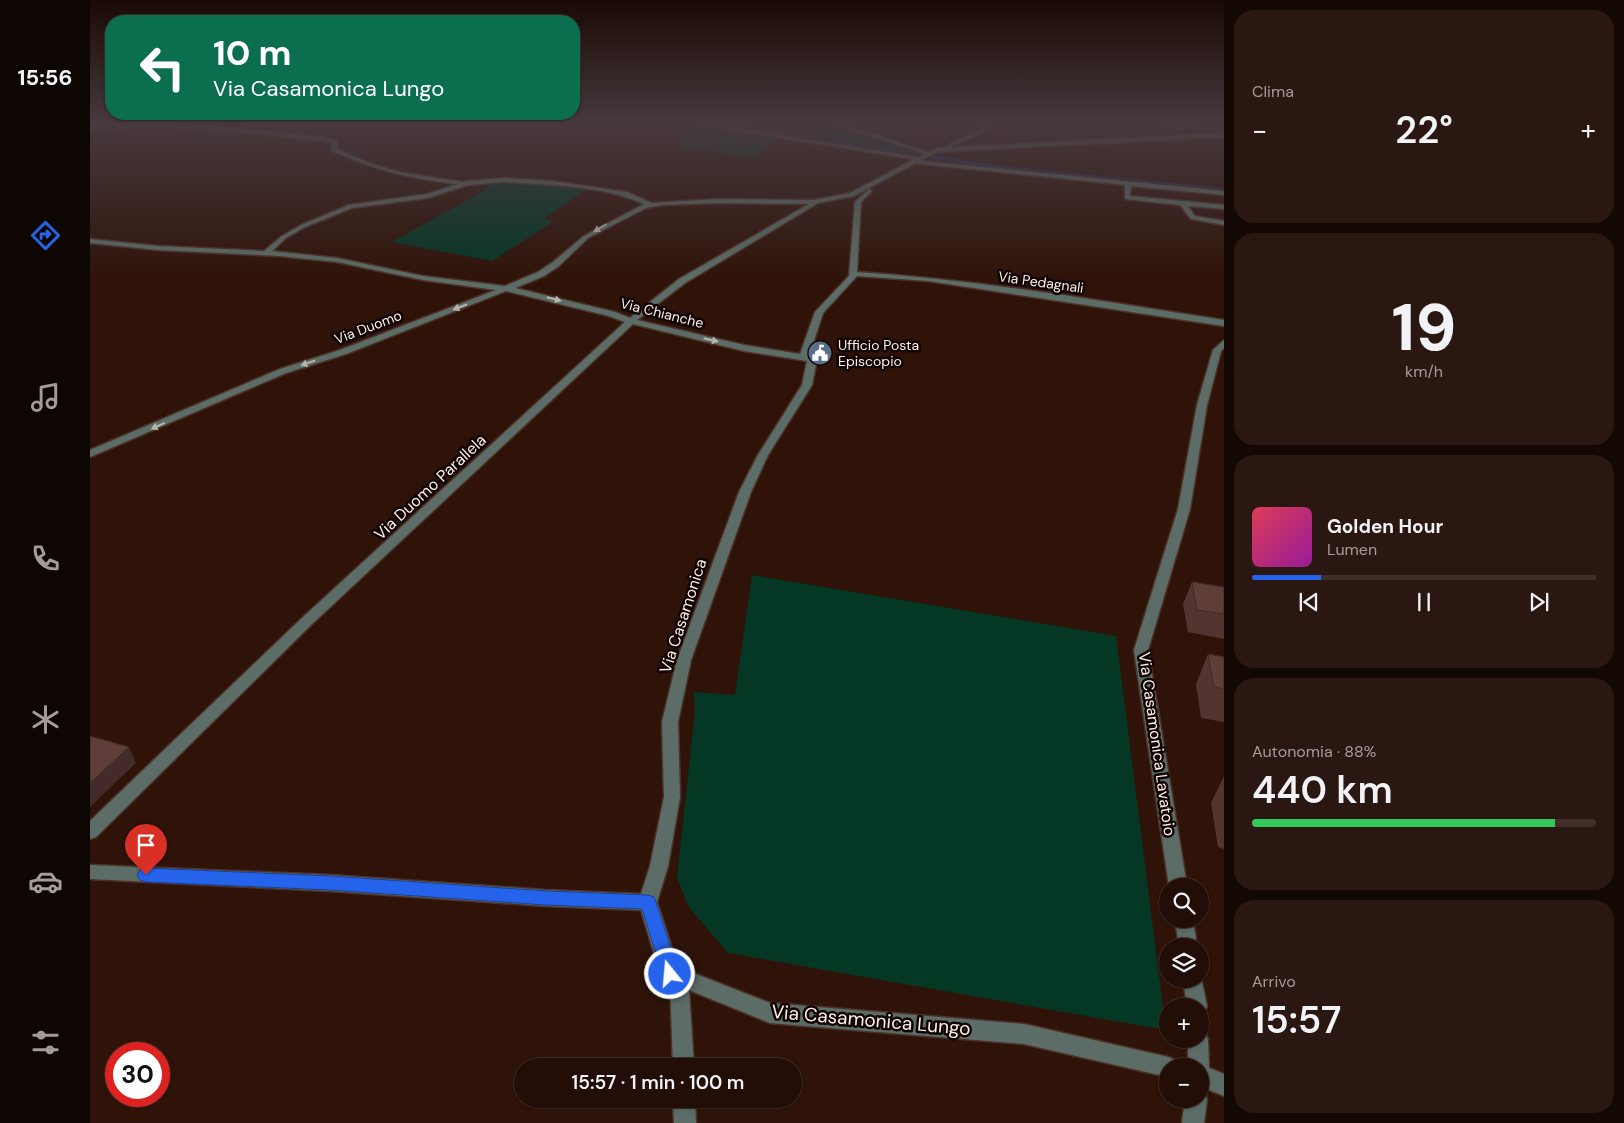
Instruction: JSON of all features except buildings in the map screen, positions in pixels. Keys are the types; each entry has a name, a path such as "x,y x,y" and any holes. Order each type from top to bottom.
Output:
{"street":[{"path":"398,174 419,179 467,183 505,180 561,184 628,194 647,205 718,201 820,201 852,195 891,174"},
{"path":"1034,174 1224,193"},
{"path":"854,274 858,202 878,182"},
{"path":"265,254 284,237 303,226 351,206 428,196 467,183"},
{"path":"1128,184 1127,198 1224,207"},
{"name":"Via Duomo Parallela","path":"90,832 306,622 630,321 682,281 785,219 820,201"},
{"path":"1183,204 1193,218 1224,222"},
{"name":"Via Duomo","path":"90,454 283,371 343,352 541,274 556,264 586,237 647,205"},
{"name":"Via Chianche","path":"90,241 158,248 337,260 424,278 506,289 744,348 808,358"},
{"name":"Via Pedagnali","path":"854,274 928,279 1099,302 1224,323"},
{"name":"Via Casamonica","path":"648,902 659,866 672,797 670,722 684,660 745,492 763,454 807,385 808,340 819,312 838,294 854,274"},
{"name":"Via Casamonica Lavatoio","path":"1177,878 1141,650 1184,509 1202,405 1217,350 1224,343"},
{"path":"90,872 330,883 546,898 648,902"},
{"name":"Via Casamonica Lungo","path":"648,902 670,974 770,1013 1024,1034 1159,1065"},
{"path":"681,978 679,986 683,1058"},
{"path":"1209,1079 1224,1085"},
{"path":"685,1108 686,1123"},
{"path":"1193,1123 1195,1108"}],"green space":[{"path":"519,182 587,189 544,219 554,221 492,261 392,242 480,193 491,184"},
{"path":"752,575 1116,636 1159,975 1159,988 1161,988 1162,998 1159,998 1159,1029 728,953 688,906 677,877 695,711 694,692 735,695"}],"waterway":[{"path":"1067,174 1224,190"}],"place":[{"name":"Ufficio Posta Episcopio","path":"820,353"}],"route":[{"path":"146,875 330,883 546,898 648,902 670,974"}]}
